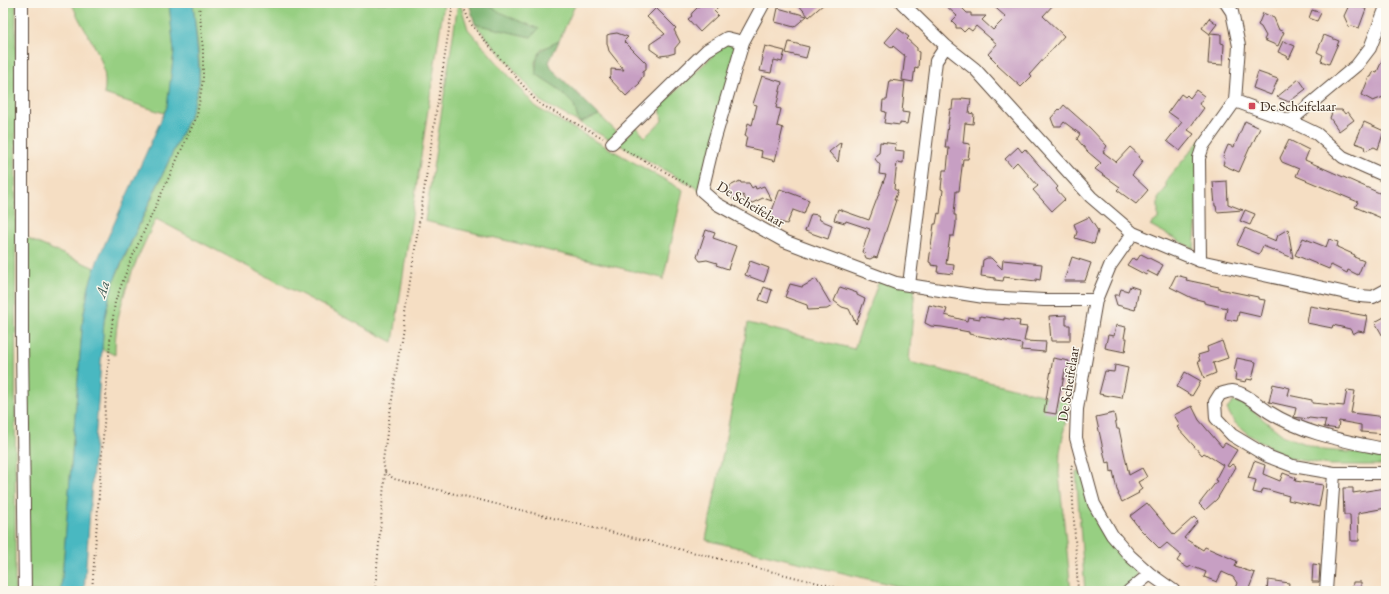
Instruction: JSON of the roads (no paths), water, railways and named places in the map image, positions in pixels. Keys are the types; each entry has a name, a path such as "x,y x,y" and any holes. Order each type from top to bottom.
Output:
{"street":[{"path":"22,3 22,342 25,591"},
{"name":"De Scheifelaar","path":"764,3 743,42 713,145 702,191 717,204 784,241 896,283 984,296 1044,300 1096,300"},
{"path":"902,3 946,46 975,69 1091,197 1133,233 1200,262 1360,296 1373,297 1386,290"},
{"path":"1200,262 1199,158 1203,146 1235,101 1239,46 1232,12 1226,3"},
{"path":"1290,121 1357,65 1370,48 1386,7"},
{"path":"612,143 707,50 727,38 743,42"},
{"path":"909,285 936,61 946,46"},
{"path":"1235,101 1290,121 1317,134 1343,157 1386,176"},
{"name":"De Scheifelaar","path":"1133,233 1110,266 1096,300 1077,409 1076,438 1094,504 1112,535 1130,556 1150,574 1174,591"},
{"path":"1386,447 1379,448 1325,437 1287,422 1270,413 1248,397 1232,391 1220,394 1215,402 1216,418 1232,435 1267,456 1293,466 1334,473 1386,473"},
{"path":"1326,591 1334,473"},
{"path":"1128,591 1150,574"}],"water":[{"name":"Aa","path":"169,3 193,3 199,83 190,115 120,266 110,293 104,321 84,591 61,591 83,318 89,286 98,259 167,107 174,52"}],"place":[{"name":"De Scheifelaar","path":"1252,106"}]}
